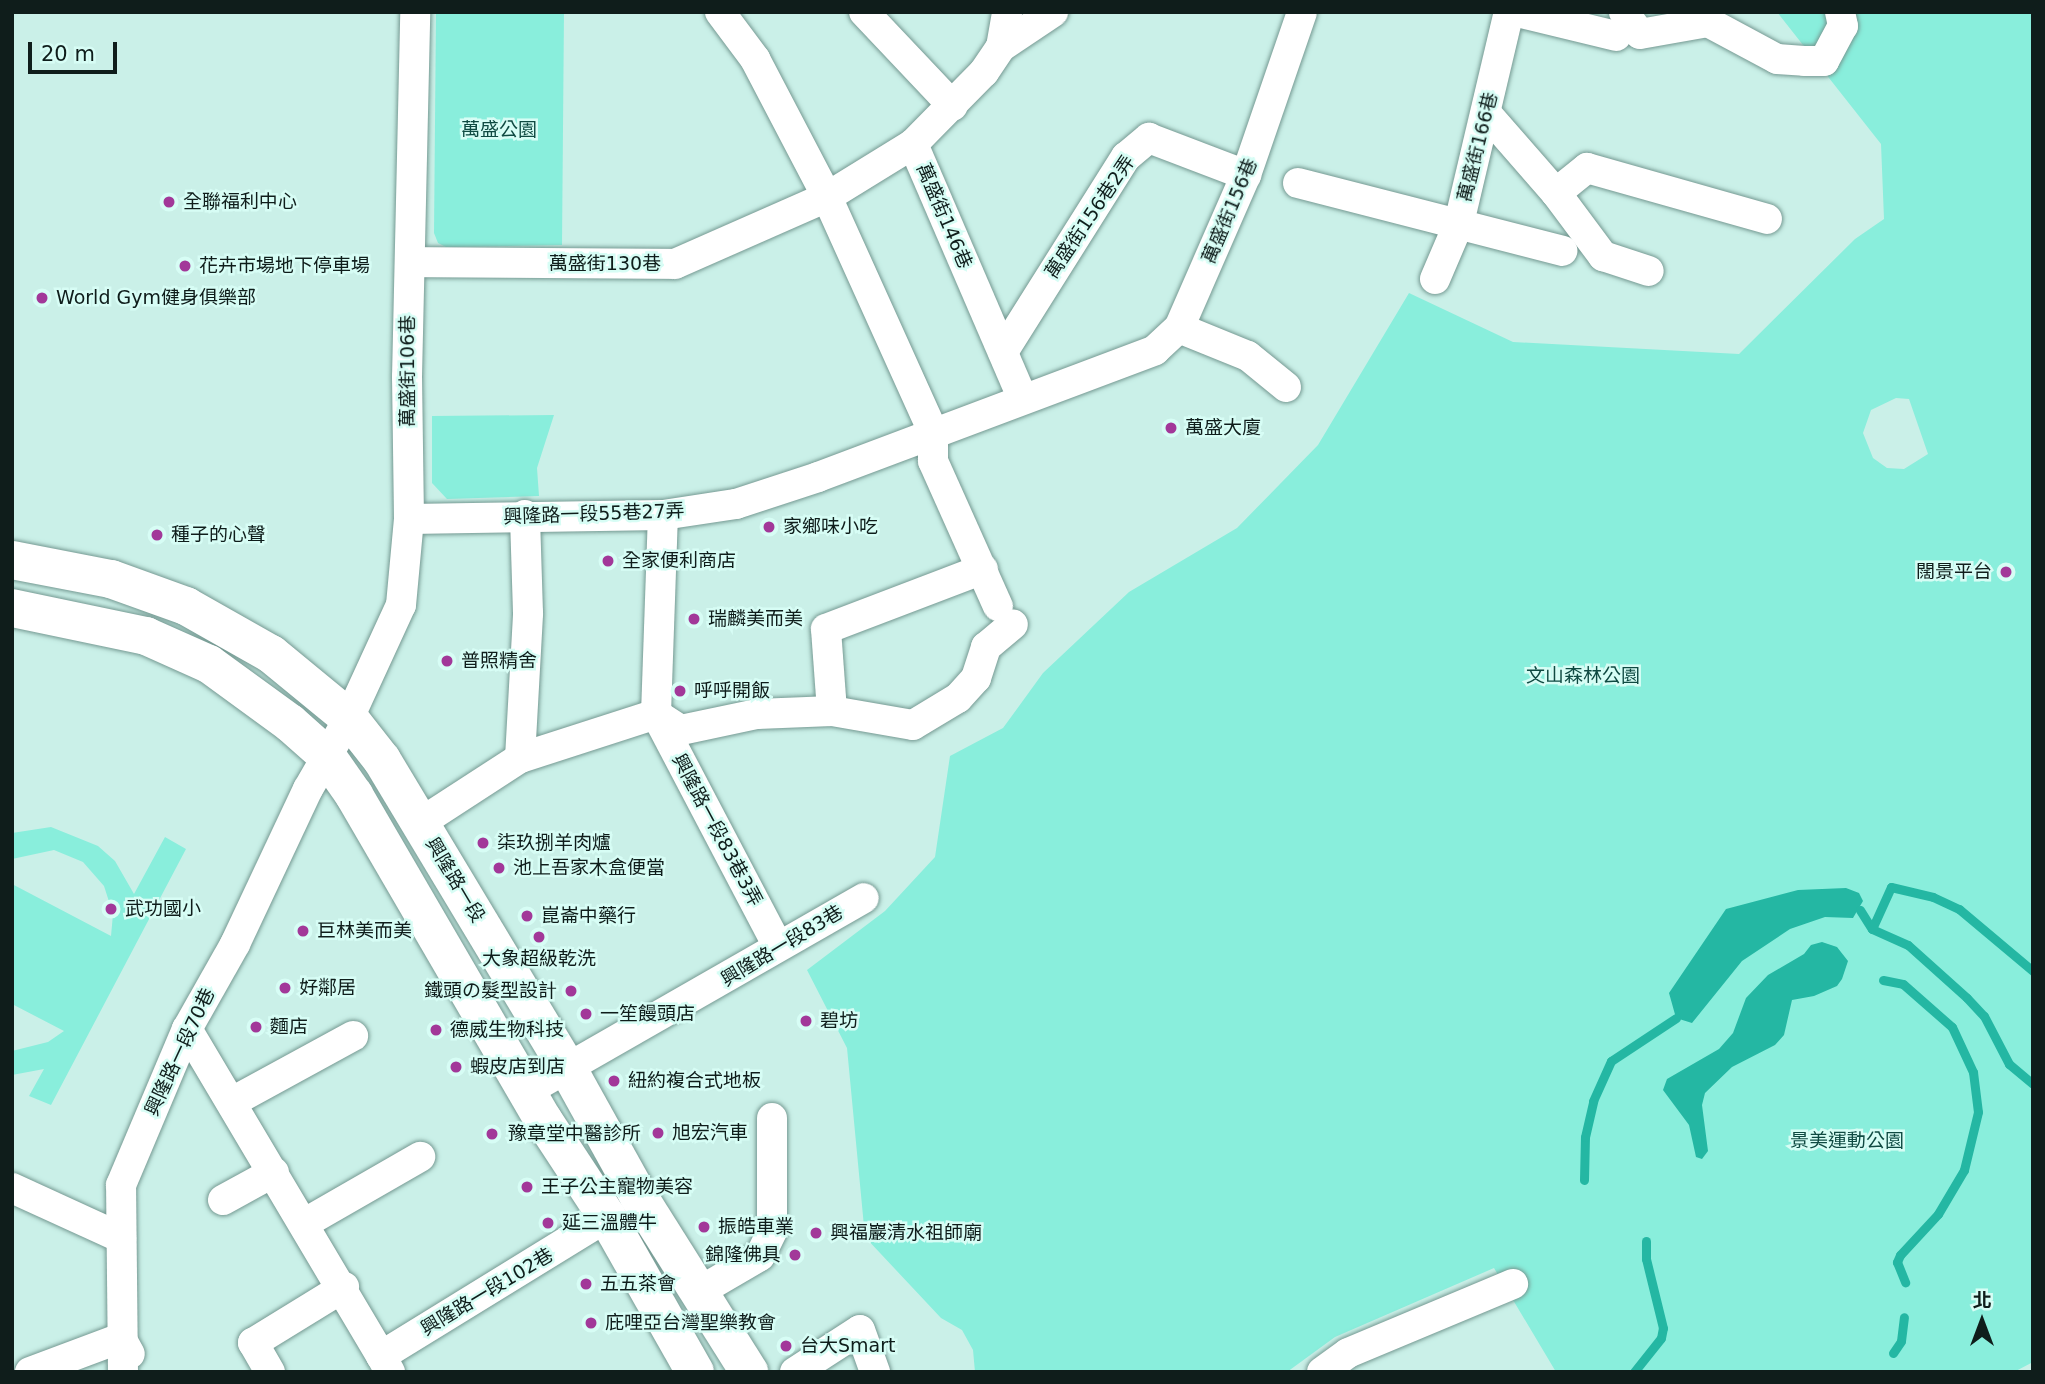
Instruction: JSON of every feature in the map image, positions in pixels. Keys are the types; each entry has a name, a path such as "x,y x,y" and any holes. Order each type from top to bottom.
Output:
{"main road":[{"name":"興隆路一段","path":"12,559 111,579 186,606 271,654 349,718 382,760 421,823 569,1069 639,1197 749,1372"},
{"path":"12,608 146,636 209,664 290,723 326,755 354,795 527,1091 607,1217 695,1372"}],"street":[{"name":"萬盛街106巷","path":"349,718 401,605 409,519 415,12"},
{"path":"656,714 681,730 757,714 832,711 913,725 958,698 976,678 986,647 1005,615 933,461 933,432 827,197 755,59 720,12"},
{"path":"864,12 953,106"},
{"path":"1001,47 1007,12"},
{"name":"萬盛街146巷","path":"1003,352 913,144 953,106 1001,47 1053,12"},
{"name":"萬盛街156巷","path":"1107,369 1155,350 1179,328 1247,175 1302,12"},
{"name":"萬盛街166巷","path":"1435,279 1459,223 1487,114 1509,12"},
{"path":"1517,12 1620,24 1640,34 1708,22 1777,59 1804,61 1824,61 1843,26 1840,12"},
{"path":"1487,114 1556,193 1603,256 1649,271"},
{"name":"萬盛街156巷2弄","path":"1003,352 1126,157 1149,138 1247,175"},
{"name":"萬盛街130巷","path":"410,262 675,264 827,197 913,144"},
{"path":"1556,193 1587,168 1766,219"},
{"path":"1298,183 1562,251"},
{"path":"1179,328 1248,356 1286,387"},
{"path":"1003,352 1021,397"},
{"name":"興隆路一段55巷27弄","path":"409,519 663,516 736,504 1021,397 1107,369"},
{"path":"520,758 528,613 525,516"},
{"path":"656,714 663,516"},
{"path":"832,711 826,629 983,569"},
{"path":"421,823 520,758 656,714"},
{"name":"興隆路一段83巷3弄","path":"656,714 778,946"},
{"name":"興隆路一段70巷","path":"123,1372 121,1185 187,1029 235,944 326,755 349,718"},
{"name":"興隆路一段83巷","path":"569,1069 864,898"},
{"path":"187,1029 344,1287 386,1364"},
{"path":"232,1102 354,1036"},
{"path":"527,1091 569,1069"},
{"path":"700,1291 760,1256 772,1231 772,1118"},
{"path":"305,1223 420,1157"},
{"path":"223,1200 274,1172"},
{"path":"12,1188 121,1238"},
{"name":"興隆路一段102巷","path":"386,1364 607,1217"},
{"path":"1322,1372 1354,1362 1513,1284"},
{"path":"270,1372 253,1343 344,1287"},
{"path":"795,1372 860,1330 875,1372"},
{"path":"30,1372 121,1338 140,1372"}],"green space":[{"name":"萬盛公園","path":"436,12 564,12 562,245 446,247 438,243 434,233"},
{"path":"1777,12 2033,12 2033,1362 2014,1372 1556,1372 1494,1268 1335,1337 1287,1372 975,1372 973,1350 962,1330 941,1318 865,1237 847,1048 807,970 885,911 935,857 950,756 1003,728 1043,673 1129,592 1237,528 1318,445 1409,293 1513,342 1739,354 1855,239 1884,219 1881,144","holes":["1896,398 1909,399 1928,454 1904,469 1887,468 1873,458 1863,433 1871,410"]},
{"path":"554,415 537,468 539,496 447,499 432,483 432,416"},
{"path":"51,827 98,846 115,861 134,894 165,837 186,849 51,1105 29,1096 44,1069 12,1075 12,1051 48,1042 64,1031 12,1004 12,884 111,936 113,914 104,886 83,862 54,850 12,859 12,833"}],"shaded area":[{"path":"1846,888 1859,893 1863,901 1853,918 1825,917 1790,929 1742,961 1692,1023 1676,1018 1669,993 1726,909 1798,890"},
{"path":"1822,942 1837,947 1848,961 1842,979 1837,986 1814,996 1792,1000 1784,1035 1775,1045 1732,1067 1705,1093 1702,1105 1708,1151 1702,1159 1696,1157 1689,1125 1663,1090 1667,1079 1719,1049 1733,1033 1746,998 1768,975 1804,954 1811,945"}],"waterway":[{"path":"1872,929 1891,887 1933,897 1959,909 2033,971"},
{"path":"1860,910 1872,929 1908,945 1967,998 1984,1016 2009,1064 2033,1084"},
{"path":"1883,980 1903,984 1952,1027 1973,1072 1978,1112 1964,1170 1938,1214 1900,1255 1897,1262 1905,1282"},
{"path":"1584,1180 1585,1137 1593,1101 1611,1061 1676,1018"},
{"path":"1634,1372 1661,1338 1663,1328 1646,1259 1646,1241"},
{"path":"1893,1353 1901,1341 1904,1317"}],"place":[{"name":"全聯福利中心","path":"169,202"},
{"name":"花卉市場地下停車場","path":"185,266"},
{"name":"World Gym健身俱樂部","path":"42,298"},
{"name":"萬盛大廈","path":"1171,428"},
{"name":"家鄉味小吃","path":"769,527"},
{"name":"種子的心聲","path":"157,535"},
{"name":"全家便利商店","path":"608,561"},
{"name":"闊景平台","path":"2006,572"},
{"name":"瑞麟美而美","path":"694,619"},
{"name":"普照精舍","path":"447,661"},
{"name":"呼呼開飯","path":"680,691"},
{"name":"柒玖捌羊肉爐","path":"483,843"},
{"name":"池上吾家木盒便當","path":"499,868"},
{"name":"武功國小","path":"111,909"},
{"name":"崑崙中藥行","path":"527,916"},
{"name":"巨林美而美","path":"303,931"},
{"name":"大象超級乾洗","path":"539,937"},
{"name":"好鄰居","path":"285,988"},
{"name":"鐵頭の髮型設計","path":"571,991"},
{"name":"一笙饅頭店","path":"586,1014"},
{"name":"碧坊","path":"806,1021"},
{"name":"麵店","path":"256,1027"},
{"name":"德威生物科技","path":"436,1030"},
{"name":"蝦皮店到店","path":"456,1067"},
{"name":"紐約複合式地板","path":"614,1081"},
{"name":"旭宏汽車","path":"658,1133"},
{"name":"豫章堂中醫診所","path":"492,1134"},
{"name":"王子公主寵物美容","path":"527,1187"},
{"name":"延三溫體牛","path":"548,1223"},
{"name":"振皓車業","path":"704,1227"},
{"name":"興福巖清水祖師廟","path":"816,1233"},
{"name":"錦隆佛具","path":"795,1255"},
{"name":"五五茶會","path":"586,1284"},
{"name":"庇哩亞台灣聖樂教會","path":"591,1323"},
{"name":"台大Smart","path":"786,1346"}],"park label":[{"name":"文山森林公園","path":"1583,676"},
{"name":"景美運動公園","path":"1847,1141"}]}
